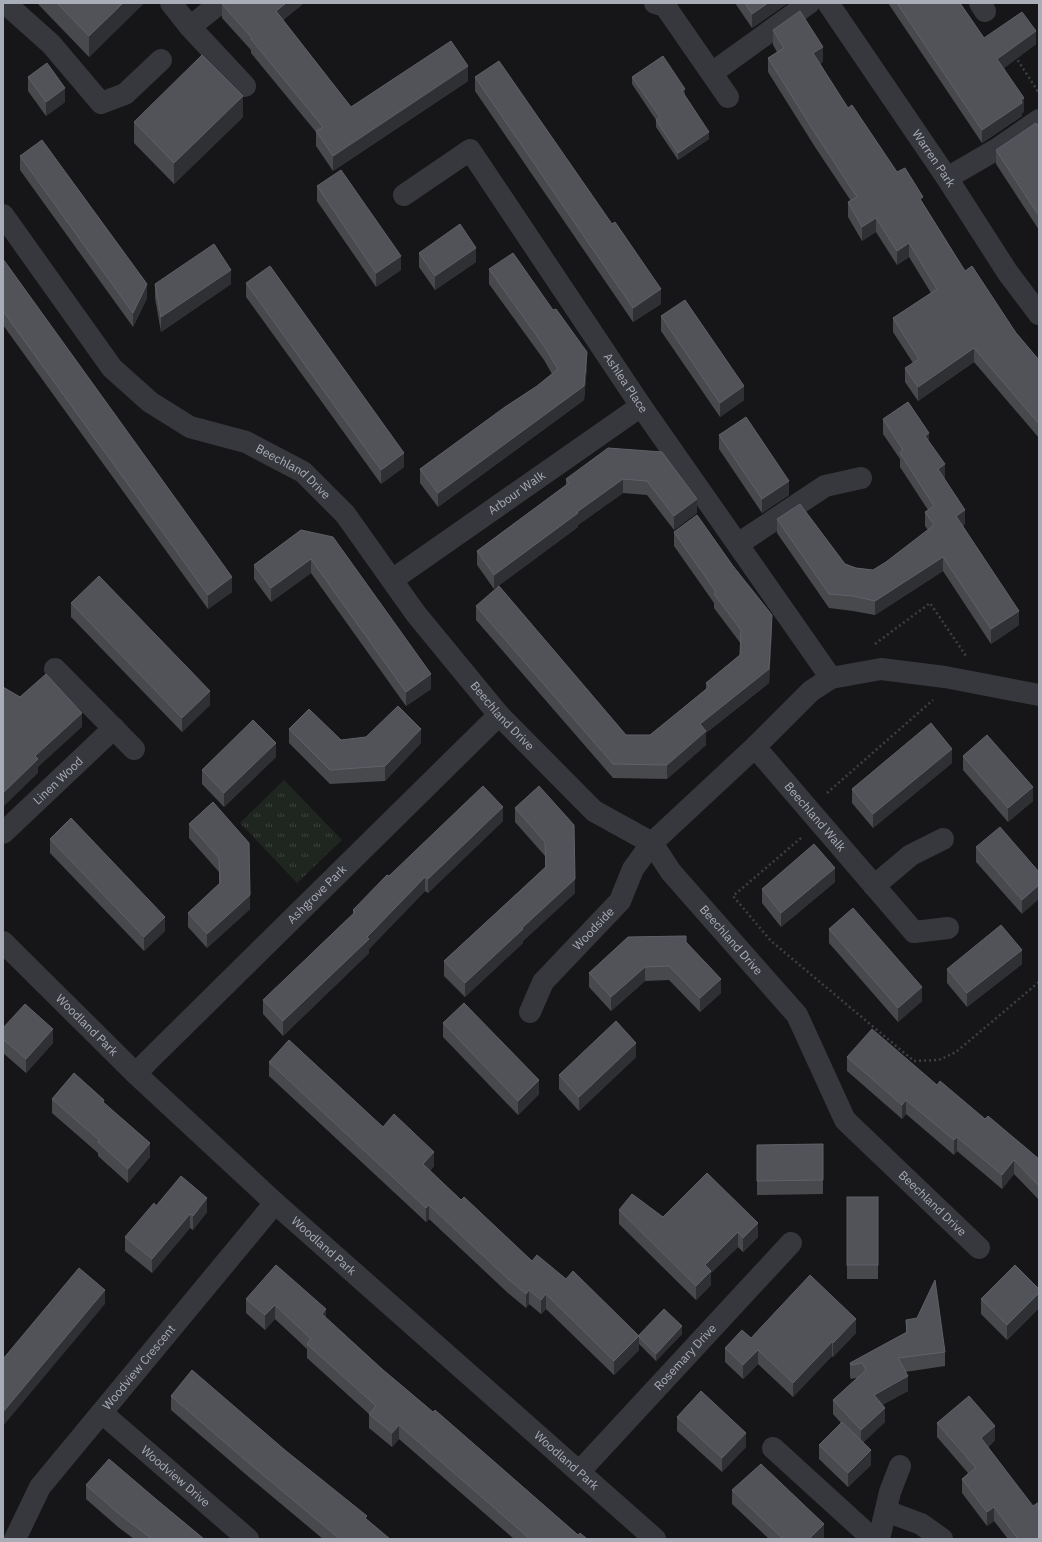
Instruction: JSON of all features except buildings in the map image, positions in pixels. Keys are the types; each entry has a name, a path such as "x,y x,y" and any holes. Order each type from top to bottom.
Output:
{"street":[{"path":"5,3 51,44 101,103 126,94 161,60"},
{"path":"171,3 190,27 245,86"},
{"path":"190,27 220,3"},
{"path":"656,3 665,6 728,97"},
{"path":"712,72 809,3"},
{"name":"Warren Park","path":"828,3 947,178 1008,273 1039,314"},
{"path":"947,178 997,149 1039,120"},
{"name":"Ashlea Place","path":"404,195 470,150 641,406 831,678"},
{"name":"Beechland Drive","path":"3,215 112,368 150,402 190,427 246,442 303,472 345,514 416,614 499,715 594,812 652,844 671,872 797,1015 845,1120 979,1248"},
{"name":"Arbour Walk","path":"392,580 641,406"},
{"path":"738,544 825,486 861,478"},
{"path":"55,669 134,749"},
{"path":"831,678 881,669 956,679 1039,695"},
{"name":"Woodside","path":"530,1012 543,982 620,901 633,869 652,844 755,747 811,691 831,678"},
{"name":"Ashgrove Park","path":"136,1074 499,715"},
{"name":"Linen Wood","path":"3,833 114,728"},
{"name":"Beechland Walk","path":"755,747 914,932 948,928"},
{"path":"874,886 911,855 943,839"},
{"name":"Woodland Park","path":"6,952 275,1203 580,1471 655,1539"},
{"name":"Woodview Crescent","path":"15,1539 40,1487 275,1203"},
{"name":"Rosemary Drive","path":"580,1471 791,1243"},
{"name":"Woodview Drive","path":"102,1413 248,1539"},
{"path":"773,1448 873,1539"},
{"path":"879,1539 890,1492 900,1466"},
{"path":"886,1511 921,1524 942,1539"}],"path":[{"path":"1014,55 1039,93"},
{"path":"852,674 863,653 930,603 970,663 982,684"},
{"path":"956,679 733,896 771,941 914,1061 939,1060 956,1052 1039,982"}],"green space":[{"path":"284,780 342,840 297,883 240,823"}]}
